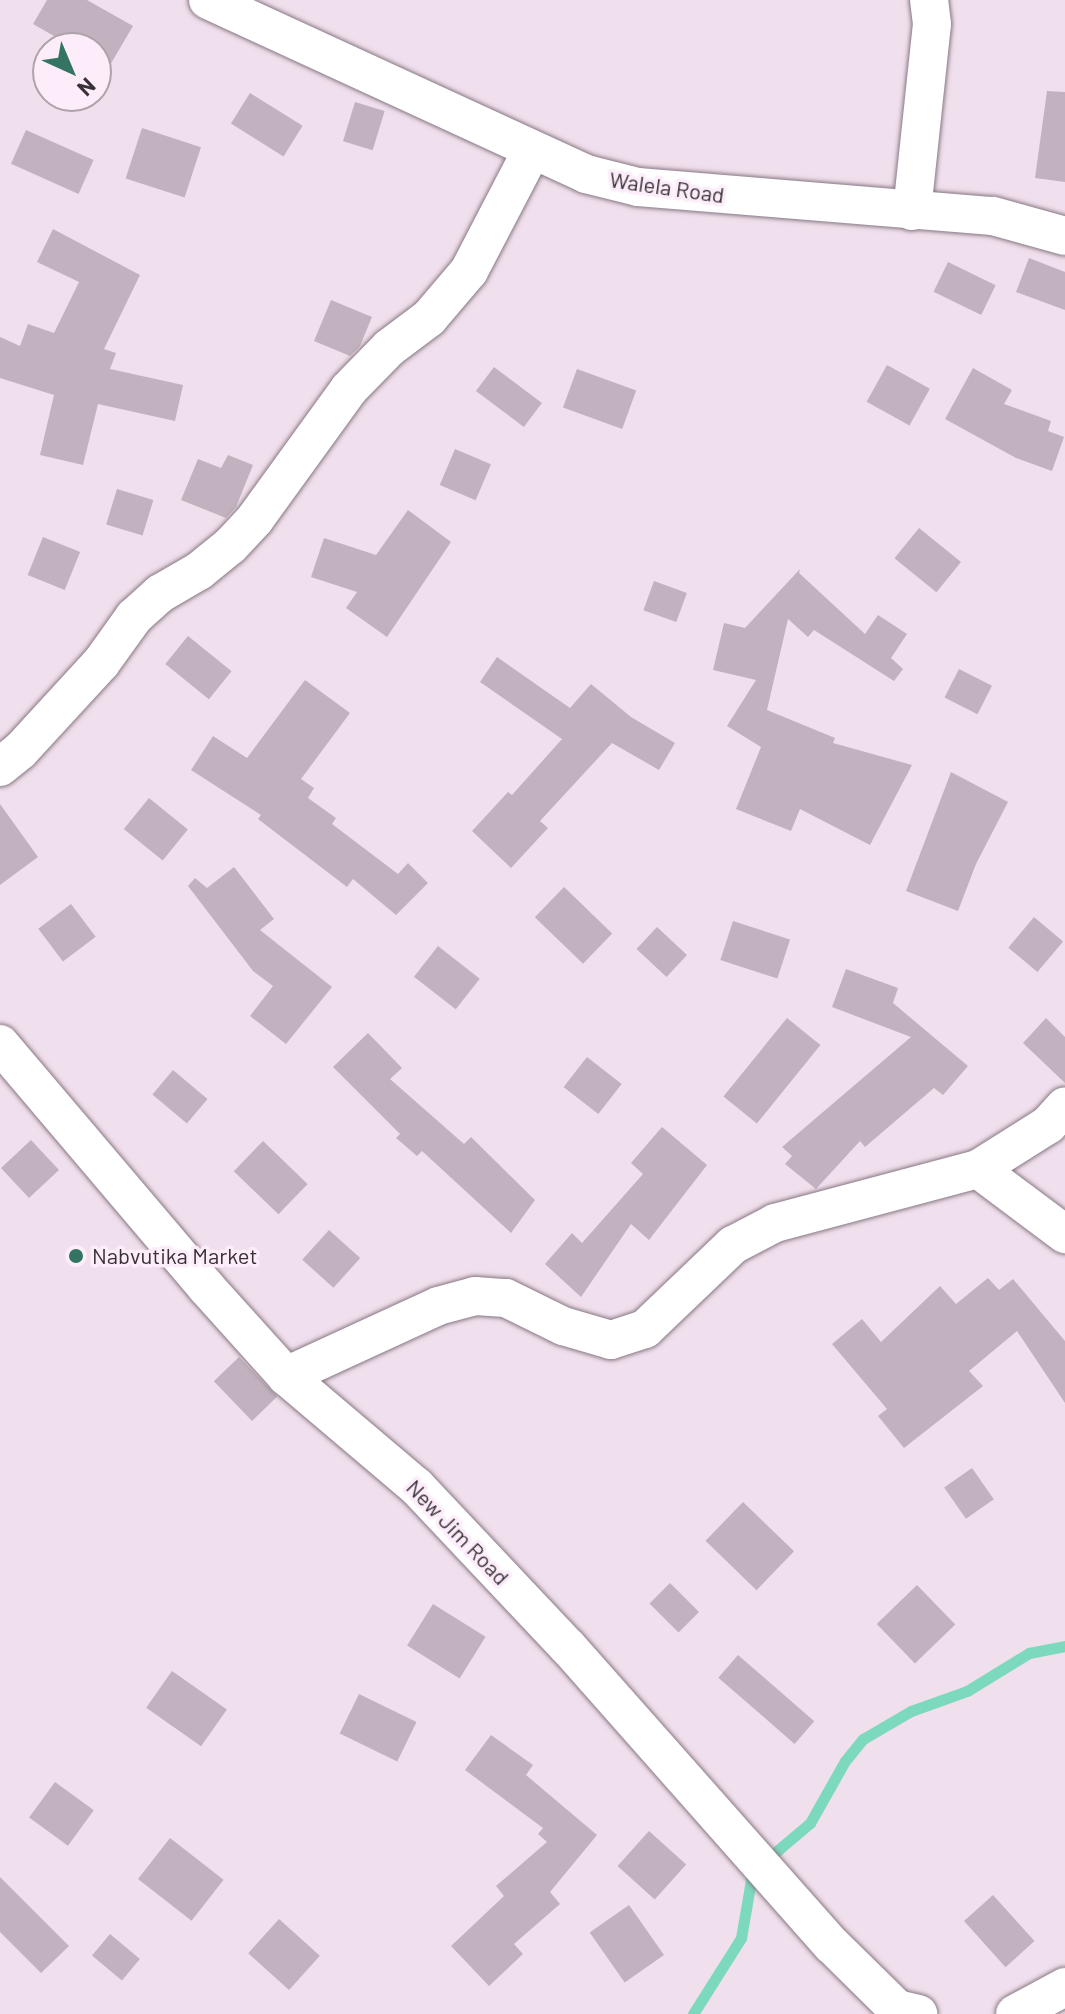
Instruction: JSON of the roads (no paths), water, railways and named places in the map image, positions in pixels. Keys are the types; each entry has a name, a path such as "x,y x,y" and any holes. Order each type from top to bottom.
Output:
{"street":[{"name":"Walela Road","path":"208,0 586,174 638,187 993,216 1065,236"},
{"path":"912,211 932,24 929,0"},
{"path":"0,767 20,751 101,663 134,617 161,593 199,571 230,546 255,519 349,389 389,348 429,318 469,271 532,150"},
{"name":"New Jim Road","path":"0,1044 206,1287 286,1376 417,1487 568,1647 782,1890 904,2012"},
{"path":"286,1376 438,1306 475,1296 506,1298 563,1326 611,1340 645,1329 733,1245 775,1223 978,1169 1048,1125 1065,1106"},
{"path":"978,1169 1065,1234"},
{"path":"1015,2014 1065,1987"}],"waterway":[{"path":"693,2014 741,1938 751,1880 778,1850 810,1823 845,1761 863,1739 911,1711 967,1691 1029,1653 1065,1646"}],"place":[{"name":"Nabvutika Market","path":"76,1256"}]}
